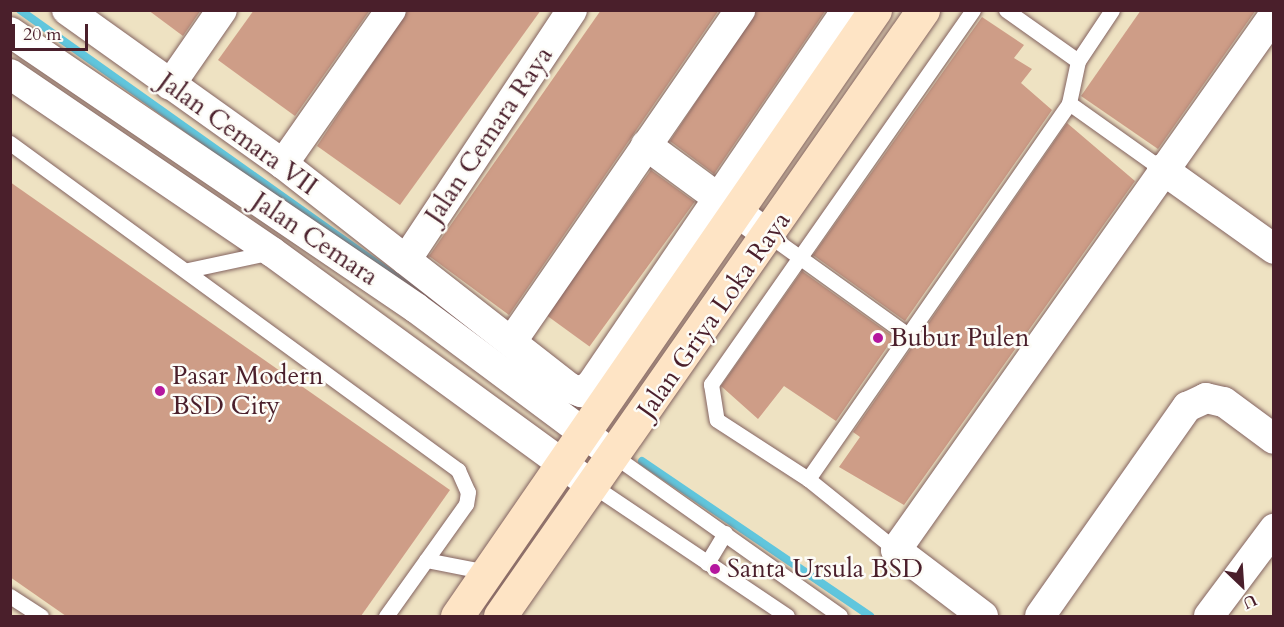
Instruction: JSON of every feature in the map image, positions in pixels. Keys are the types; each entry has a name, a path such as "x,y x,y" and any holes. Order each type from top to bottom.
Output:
{"main road":[{"name":"Jalan Griya Loka Raya","path":"457,616 562,463 725,204 875,10"},
{"name":"Jalan Griya Loka Raya","path":"500,616 770,236 923,10"}],"street":[{"name":"Jalan Cemara VII","path":"67,10 284,164 570,388 581,392 591,385 725,204"},
{"path":"170,85 222,10"},
{"path":"284,164 391,10"},
{"name":"Jalan Cemara Raya","path":"406,260 572,10"},
{"path":"512,341 740,10"},
{"path":"725,204 847,10"},
{"path":"983,616 896,550 1162,169 1274,15"},
{"name":"Jalan Cemara","path":"10,32 416,308 613,455"},
{"name":"Jalan Cemara","path":"10,74 272,252 592,485"},
{"path":"646,145 770,236"},
{"path":"1162,169 1274,249"},
{"path":"1040,616 1188,407 1206,399 1224,402 1274,440"},
{"path":"1209,616 1274,529"}],"lane":[{"path":"896,550 808,479 717,420 710,405 711,384 973,10"},
{"path":"1006,10 1078,61"},
{"path":"808,479 1069,103 1078,61 1112,10"},
{"path":"1069,103 1162,169"},
{"path":"10,143 188,270 458,470 468,492 466,504 386,616"},
{"path":"770,236 909,336"},
{"path":"188,270 272,252"},
{"path":"613,455 840,616"},
{"path":"592,485 787,616"},
{"path":"707,562 725,533"},
{"path":"426,560 489,572"},
{"path":"10,596 41,616"}],"building":[{"path":"148,10 201,10 183,36"},
{"path":"254,10 370,10 295,116 218,60"},
{"path":"408,10 541,10 400,205 317,146"},
{"path":"601,10 719,10 509,315 429,256"},
{"path":"757,10 826,10 714,174 670,141"},
{"path":"1141,10 1256,10 1158,149 1081,96"},
{"path":"982,17 1024,45 1014,58 1032,69 1021,83 1052,110 905,321 813,255"},
{"path":"1067,123 1135,181 904,505 839,467 860,437 853,432"},
{"path":"651,170 695,202 589,347 546,315"},
{"name":"Pasar Modern BSD City","path":"10,182 450,490 361,616 66,616 10,577"},
{"path":"802,271 894,337 836,421 784,386 758,419 721,386"}],"waterway":[{"path":"20,10 476,334"},
{"path":"642,461 870,616"}],"place":[{"name":"Bubur Pulen","path":"878,338"},
{"name":"Pasar Modern BSD City","path":"160,391"},
{"name":"Santa Ursula BSD","path":"715,569"}]}
